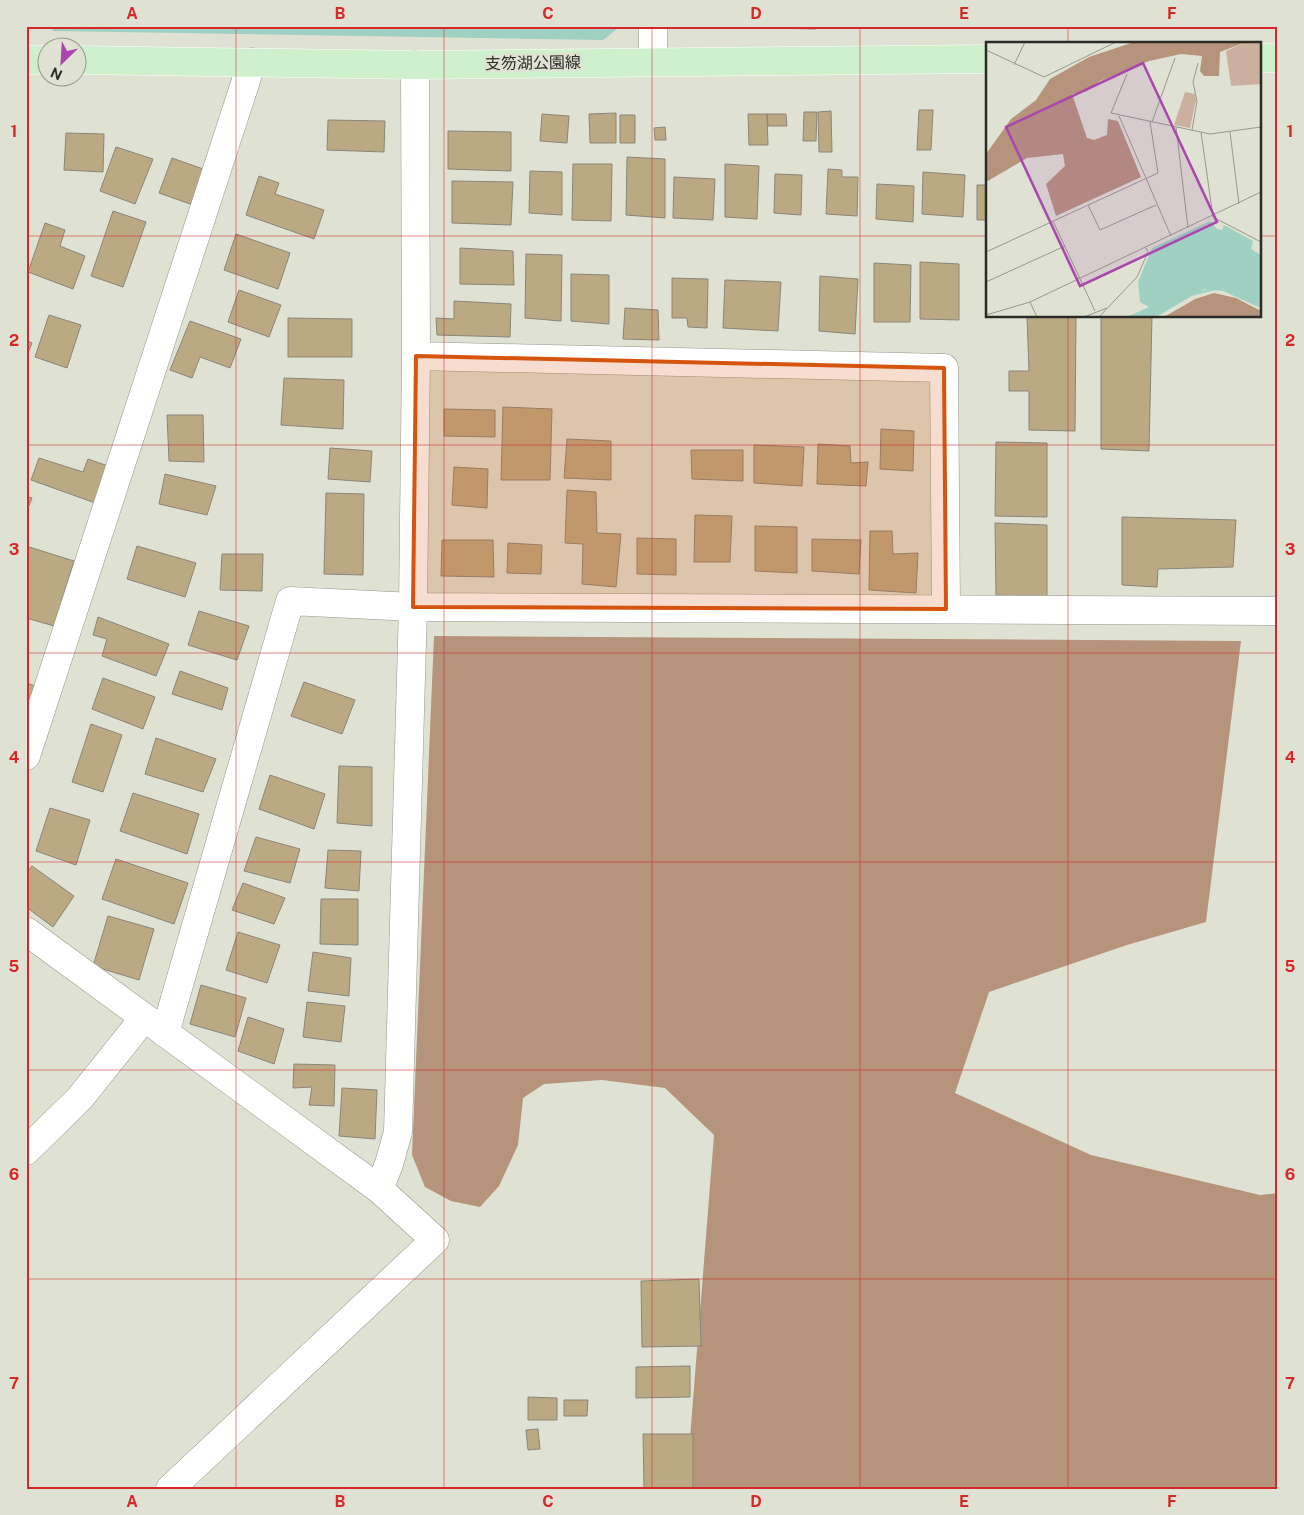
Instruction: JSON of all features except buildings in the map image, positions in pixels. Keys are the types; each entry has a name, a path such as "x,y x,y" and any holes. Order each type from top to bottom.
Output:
{"main road":[{"path":"1262,58 1278,58"},
{"name":"支笏湖公園線","path":"88,60 415,65 653,61 986,60"}],"street":[{"path":"653,26 653,61"},
{"path":"26,756 252,62"},
{"path":"379,1189 389,1164 398,1132 412,607 416,356 415,65"},
{"path":"416,356 944,368 946,609"},
{"path":"26,1152 154,1026 290,600 412,607 1278,611"},
{"path":"26,931 379,1189 434,1240 170,1489"}],"highlighted area":[{"path":"416,356 944,368 946,609 413,607"}],"shaded area":[{"path":"434,636 1241,641 1206,922 1127,945 989,992 955,1093 1091,1155 1260,1195 1278,1193 1278,1489 686,1489 714,1135 665,1088 602,1080 544,1084 523,1098 518,1145 499,1186 480,1207 451,1201 425,1187 412,1155"}],"water":[{"path":"55,26 621,26 603,40 52,31"}]}
